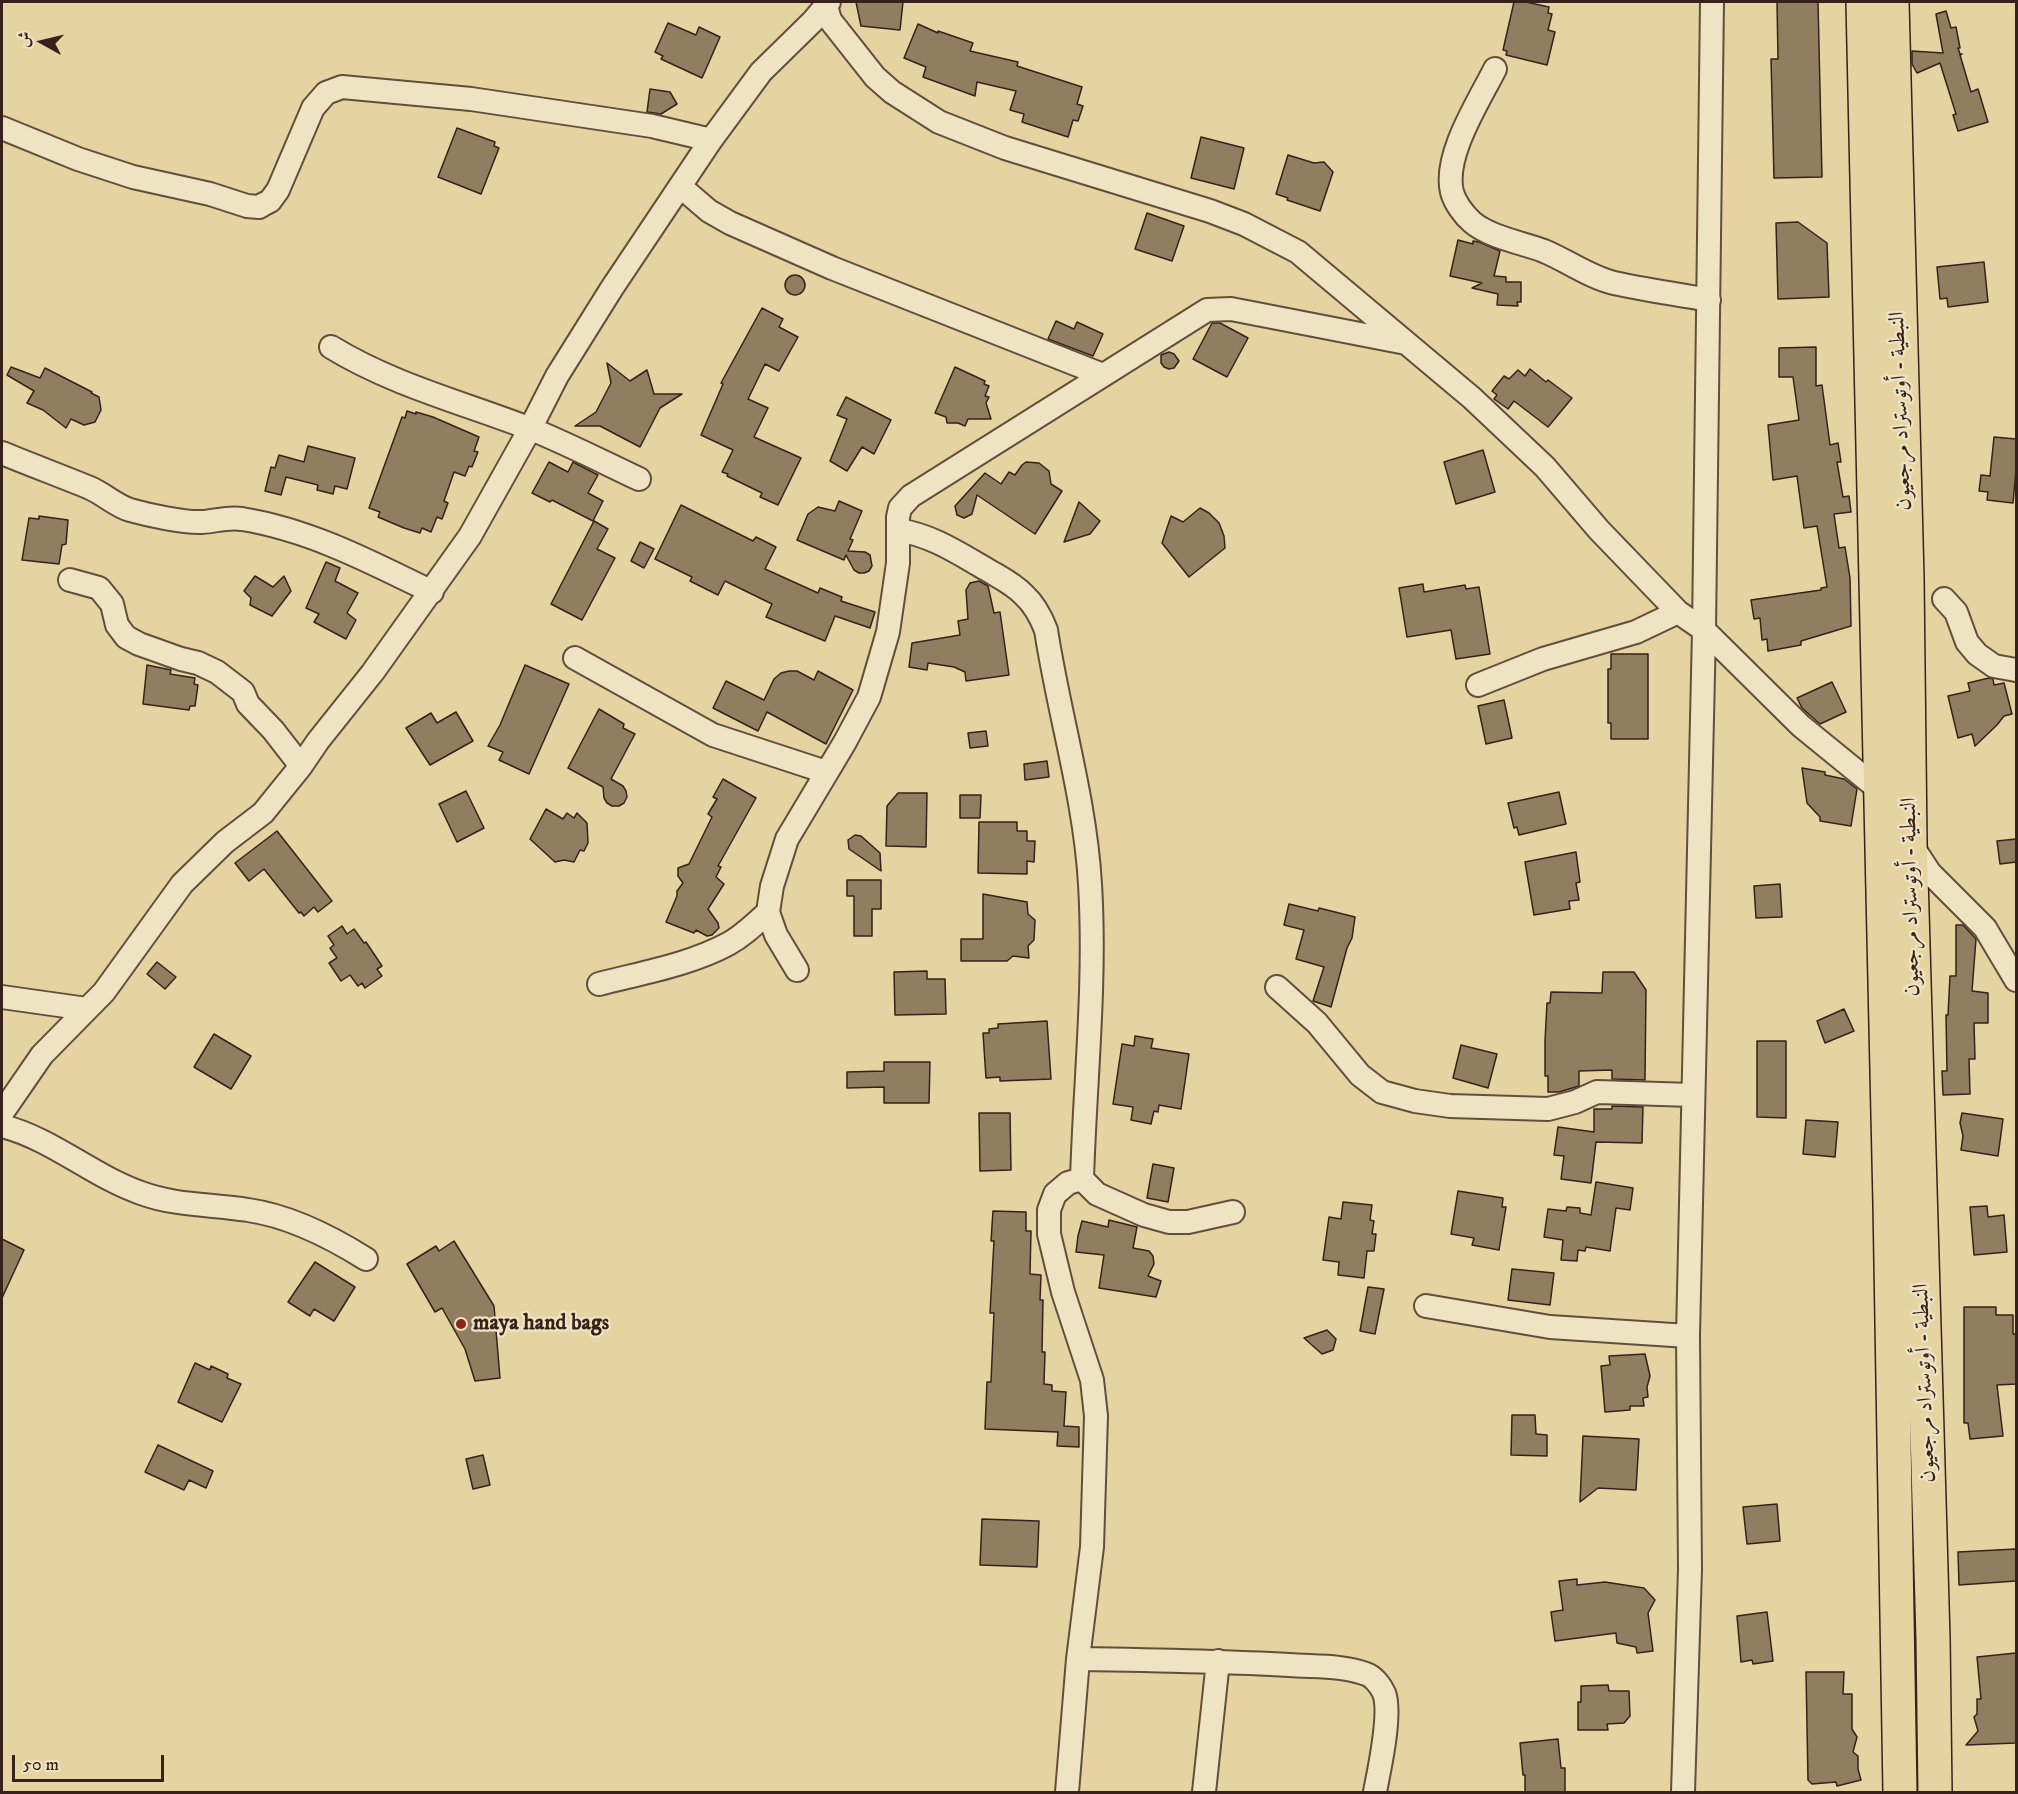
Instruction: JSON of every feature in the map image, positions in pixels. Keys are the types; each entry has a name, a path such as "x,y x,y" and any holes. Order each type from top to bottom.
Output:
{"highway":[{"name":"النبطية - أوتوستراد مرجعيون","path":"1863,2 1882,792 1900,1792"},
{"name":"النبطية - أوتوستراد مرجعيون","path":"1892,2 1907,578 1910,842 1935,1792"}],"street":[{"path":"1683,1792 1690,1569 1688,1336 1704,630 1712,2"},
{"path":"827,3 830,20 875,77 892,92 939,122 1005,148 1210,211 1244,224 1298,252 1472,398 1545,467 1599,530 1678,612 1704,630 1801,726 1882,792"},
{"path":"2,1113 42,1055 104,992 182,884 225,842 263,813 373,672 470,536 530,429 557,375 711,140 761,72 827,3"},
{"path":"1495,69 1464,131 1453,160 1450,176 1457,204 1473,223 1494,234 1545,252 1611,283 1709,300"},
{"path":"2,128 78,159 133,177 259,207 270,201 278,190 313,108 326,93 342,87 471,99 652,126 711,140"},
{"path":"681,187 709,211 730,223 832,268 1102,375"},
{"path":"797,970 776,935 768,912 772,886 787,839 869,697 888,632 898,564 900,508 911,496 1208,310 1231,309 1408,344"},
{"path":"331,347 350,359 399,381 530,429 639,479"},
{"path":"2,453 93,489 127,509 165,518 200,522 227,517 293,531 354,553 432,592"},
{"path":"898,530 944,545 1001,578 1024,594 1040,615 1046,630 1085,835 1090,885 1090,1032 1082,1179 1097,1194 1144,1215 1168,1222 1188,1222 1233,1212"},
{"path":"70,580 99,588 112,604 117,625 126,637 139,644 198,663 217,672 243,692 248,704 273,730 301,766"},
{"path":"1944,599 1956,612 1967,642 1977,654 1994,666 2016,670"},
{"path":"1478,685 1543,659 1636,632 1678,612"},
{"path":"574,658 713,735 826,772"},
{"path":"1910,842 1930,873 1985,928 2016,980"},
{"path":"599,984 685,961 727,944 746,932 768,912"},
{"path":"1277,987 1317,1023 1360,1076 1382,1092 1415,1101 1450,1106 1548,1109 1575,1102 1597,1092 1692,1095"},
{"path":"2,997 87,1009"},
{"path":"2,1126 22,1131 137,1192 163,1201 252,1210 324,1234 366,1259"},
{"path":"1067,1792 1078,1659 1092,1547 1096,1416 1092,1380 1063,1292 1049,1234 1049,1210 1055,1194 1068,1183 1082,1179"},
{"path":"1426,1306 1550,1327 1688,1336"},
{"path":"1078,1659 1218,1661 1355,1670 1368,1675 1384,1692 1386,1705 1383,1748 1375,1792"},
{"path":"1204,1792 1218,1661"}],"building":[{"path":"856,2 903,2 900,30 861,26"},
{"path":"1514,2 1549,7 1548,13 1552,14 1548,30 1555,32 1547,65 1506,55 1507,51 1503,50"},
{"path":"1777,2 1818,2 1822,177 1774,178 1771,59 1778,59"},
{"path":"1946,11 1951,28 1956,27 1960,48 1958,48 1962,54 1960,55 1971,92 1978,89 1988,122 1958,131 1953,115 1956,114 1940,63 1917,73 1912,64 1912,51 1943,53 1936,14"},
{"path":"668,23 696,35 699,27 720,37 702,78 661,59 663,56 655,52"},
{"path":"918,24 938,33 938,31 973,43 970,51 1018,62 1017,66 1082,87 1077,104 1083,106 1078,121 1073,120 1068,137 1022,122 1024,114 1010,110 1016,91 977,82 975,96 923,77 926,67 904,58"},
{"path":"650,89 670,92 677,104 661,114 647,112"},
{"path":"457,128 495,142 494,146 499,148 481,194 438,177"},
{"path":"1201,137 1244,148 1234,189 1191,178"},
{"path":"1288,155 1314,163 1324,162 1333,172 1320,211 1276,194"},
{"path":"1147,213 1184,226 1172,261 1135,249"},
{"path":"1798,222 1827,243 1829,297 1778,299 1776,223"},
{"path":"1458,240 1473,244 1473,241 1479,242 1500,251 1494,276 1506,277 1506,282 1521,282 1521,302 1517,302 1518,306 1497,305 1498,294 1472,288 1482,283 1450,276"},
{"path":"1984,262 1988,302 1948,307 1947,298 1940,299 1937,267"},
{"path":"795,275 802,278 805,285 802,292 795,295 788,292 785,285 788,278"},
{"path":"762,308 783,319 779,327 798,337 779,371 765,364 748,399 768,408 754,437 801,458 778,505 760,497 762,493 722,472 733,450 701,435 723,384 721,383"},
{"path":"1056,321 1074,329 1077,322 1103,334 1093,356 1048,339"},
{"path":"1212,323 1220,323 1248,338 1227,377 1193,359"},
{"path":"1816,347 1816,386 1822,385 1830,445 1838,443 1841,462 1837,462 1843,497 1849,496 1851,512 1834,514 1839,548 1845,547 1850,578 1851,626 1801,641 1801,645 1768,651 1767,639 1762,640 1760,618 1754,619 1751,600 1821,590 1827,587 1817,526 1804,528 1797,476 1773,480 1768,425 1799,420 1793,377 1779,377 1779,348"},
{"path":"1169,352 1174,354 1179,361 1174,368 1169,369 1161,363 1161,355"},
{"path":"607,363 630,381 647,370 654,394 682,394 660,408 640,447 600,426 575,426 596,412 611,383"},
{"path":"11,367 40,378 45,368 92,392 99,397 101,410 95,422 84,425 71,419 66,428 43,410 27,403 34,391 7,375"},
{"path":"955,367 985,381 984,384 989,386 985,396 989,397 986,403 991,419 968,419 965,426 958,423 947,423 946,417 935,413"},
{"path":"1530,369 1572,398 1548,427 1514,401 1508,409 1494,399 1497,395 1492,391 1504,376 1509,379 1518,370 1525,376"},
{"path":"846,397 891,420 874,454 862,447 847,471 830,461 847,419 837,415"},
{"path":"407,411 433,417 479,437 474,451 478,452 472,467 469,466 465,476 454,472 444,501 448,503 442,519 437,517 431,532 422,528 420,533 404,528 378,517 380,512 369,508 402,417 405,418"},
{"path":"1994,437 2016,439 2013,503 1987,500 1988,492 1979,491 1981,475 1990,476"},
{"path":"308,446 355,458 347,489 335,486 333,494 317,490 318,485 286,477 281,495 265,491 271,467 275,468 279,455 304,462"},
{"path":"1483,450 1495,492 1456,504 1444,462"},
{"path":"549,462 568,472 573,462 598,475 588,493 603,501 593,521 552,500 550,502 532,493"},
{"path":"1026,462 1039,463 1049,471 1051,484 1062,491 1035,534 977,495 972,514 964,518 957,515 955,506 985,473 1001,484 1009,472 1015,475"},
{"path":"839,501 862,511 850,539 853,540 848,551 865,552 870,555 872,566 864,573 854,570 846,555 844,560 797,540 808,514 818,507 835,511"},
{"path":"1079,502 1100,521 1090,534 1064,542"},
{"path":"681,505 753,541 756,537 776,547 765,569 818,593 820,588 842,597 841,601 875,612 870,628 835,616 825,641 766,617 772,604 725,581 718,595 690,581 692,577 655,559"},
{"path":"1200,508 1219,523 1224,536 1225,548 1189,577 1162,543 1171,516 1183,522"},
{"path":"39,516 68,520 66,544 62,545 59,564 22,560 29,518 39,519"},
{"path":"594,521 608,529 597,549 615,558 582,620 551,604"},
{"path":"640,542 654,549 644,568 631,561"},
{"path":"326,562 340,568 335,581 358,593 347,613 356,620 346,639 314,622 319,614 306,608"},
{"path":"255,576 273,587 284,576 291,591 272,616 250,605 251,598 244,591"},
{"path":"979,581 988,586 994,613 1000,612 1009,675 966,681 965,672 954,667 928,663 927,670 909,667 912,643 960,635 958,621 968,619 966,590 970,583"},
{"path":"1423,584 1424,592 1465,585 1466,589 1479,587 1490,654 1456,659 1451,630 1407,637 1399,588"},
{"path":"1611,654 1648,654 1648,739 1611,739 1611,723 1608,723 1608,669 1611,669"},
{"path":"147,665 171,670 170,674 195,678 194,684 198,685 195,706 190,706 189,710 143,704"},
{"path":"525,665 569,684 529,774 499,760 503,752 488,746 500,725"},
{"path":"797,671 814,680 818,671 853,690 826,744 767,712 758,731 713,708 726,681 764,700 774,679 781,673"},
{"path":"1993,679 1994,685 2004,683 2012,714 2004,716 1975,746 1972,734 1958,738 1948,696 1970,691 1968,683"},
{"path":"1832,682 1846,712 1820,724 1802,708 1797,698"},
{"path":"1504,700 1512,738 1486,744 1478,706"},
{"path":"599,709 624,724 623,728 635,734 611,779 623,786 626,791 627,797 619,806 607,803 603,787 568,768"},
{"path":"456,712 473,741 430,765 406,728 431,713 437,723"},
{"path":"986,731 988,746 970,748 968,733"},
{"path":"1047,761 1049,777 1025,780 1024,764"},
{"path":"1802,768 1825,772 1825,775 1844,779 1857,789 1851,826 1820,821 1820,817 1807,803"},
{"path":"723,779 756,798 718,866 721,867 716,877 724,884 708,909 719,928 712,935 707,936 696,930 694,933 666,922 677,891 683,883 678,876 678,868 689,864 712,817 708,814 717,799 713,797"},
{"path":"466,791 484,828 457,842 439,804"},
{"path":"1559,792 1566,824 1519,835 1517,827 1514,828 1508,803"},
{"path":"898,793 927,793 926,847 886,846 887,806"},
{"path":"960,795 981,795 980,818 960,818"},
{"path":"546,809 563,819 567,813 574,818 577,813 587,823 588,843 584,851 580,850 574,862 564,860 555,862 530,839"},
{"path":"979,822 1017,822 1017,831 1027,831 1027,841 1035,841 1034,862 1027,861 1027,874 978,873"},
{"path":"277,831 332,901 318,912 314,907 304,916 301,912 299,913 264,869 249,881 235,863"},
{"path":"855,835 861,836 880,853 881,871 849,849 848,840"},
{"path":"2016,839 2016,862 2000,864 1997,841"},
{"path":"1576,852 1580,882 1576,883 1579,900 1569,901 1570,909 1534,915 1525,862"},
{"path":"847,880 881,880 881,909 872,909 872,936 854,936 854,896 847,896"},
{"path":"1780,884 1782,917 1756,918 1754,886"},
{"path":"983,894 1027,902 1028,914 1035,920 1034,940 1028,946 1029,958 1013,956 1007,961 961,961 961,939 983,939"},
{"path":"1289,904 1318,911 1319,908 1355,917 1352,938 1347,948 1331,1007 1313,1001 1324,967 1296,959 1304,930 1284,925"},
{"path":"1956,925 1963,925 1976,939 1972,991 1988,993 1988,1023 1974,1023 1975,1059 1969,1059 1970,1094 1943,1095 1942,1071 1947,1071 1946,1015 1948,1015 1950,976 1956,976"},
{"path":"342,926 347,934 354,929 382,966 377,969 382,976 365,988 362,983 358,986 350,975 341,981 329,963 337,958 330,948 334,945 328,936"},
{"path":"157,962 176,977 165,989 147,974"},
{"path":"927,971 927,979 945,979 946,1014 895,1015 894,972"},
{"path":"1603,972 1634,972 1646,990 1645,1080 1612,1079 1612,1070 1579,1071 1579,1086 1559,1092 1548,1092 1548,1076 1545,1076 1545,1041 1547,1003 1550,1003 1551,992 1602,993"},
{"path":"1844,1009 1854,1031 1825,1043 1817,1021"},
{"path":"1047,1021 1051,1079 1000,1081 1000,1077 986,1078 983,1033 989,1033 989,1029 998,1028 998,1024"},
{"path":"214,1034 251,1056 231,1089 194,1067"},
{"path":"1135,1036 1153,1039 1151,1048 1189,1054 1181,1109 1159,1105 1158,1112 1154,1111 1151,1124 1131,1120 1133,1107 1113,1104 1122,1044 1134,1046"},
{"path":"1757,1041 1786,1041 1786,1118 1757,1117"},
{"path":"1461,1045 1497,1054 1488,1088 1453,1078"},
{"path":"884,1062 930,1062 929,1103 884,1103 884,1087 847,1088 847,1072 884,1071"},
{"path":"1612,1106 1643,1107 1642,1143 1596,1142 1591,1183 1561,1179 1564,1156 1554,1155 1558,1127 1594,1132 1594,1109 1612,1109"},
{"path":"979,1113 1010,1113 1011,1170 980,1171"},
{"path":"1962,1113 2003,1119 1998,1156 1961,1150"},
{"path":"1806,1120 1838,1122 1835,1157 1803,1154"},
{"path":"1153,1164 1174,1168 1168,1202 1147,1198"},
{"path":"1596,1182 1633,1188 1630,1210 1616,1208 1610,1251 1586,1247 1585,1251 1578,1250 1577,1261 1561,1260 1563,1240 1544,1237 1548,1209 1566,1211 1567,1207 1580,1208 1580,1213 1591,1215"},
{"path":"1458,1191 1503,1198 1502,1207 1506,1207 1499,1250 1472,1245 1474,1238 1451,1234"},
{"path":"1343,1202 1372,1205 1370,1220 1374,1221 1372,1234 1376,1234 1374,1251 1367,1251 1364,1278 1338,1275 1339,1262 1323,1260 1329,1217 1341,1219"},
{"path":"1987,1206 1988,1217 2004,1215 2007,1252 1974,1255 1970,1207"},
{"path":"993,1211 1026,1212 1026,1231 1031,1231 1030,1274 1041,1275 1042,1352 1045,1352 1044,1384 1052,1385 1052,1391 1066,1392 1064,1426 1079,1427 1079,1447 1057,1446 1058,1432 985,1429 987,1382 991,1382 994,1313 990,1313 994,1241 991,1241"},
{"path":"1109,1220 1137,1227 1133,1248 1149,1251 1153,1256 1154,1264 1148,1276 1161,1281 1156,1297 1099,1288 1104,1255 1076,1252 1082,1221 1108,1227"},
{"path":"2,1239 24,1250 2,1298"},
{"path":"454,1241 494,1306 500,1378 475,1381 465,1349 442,1308 435,1312 407,1264 436,1246 439,1251"},
{"path":"315,1262 355,1287 334,1321 314,1309 310,1316 288,1302"},
{"path":"1512,1269 1554,1273 1550,1305 1508,1300"},
{"path":"1368,1287 1384,1289 1375,1334 1360,1331"},
{"path":"1964,1307 1996,1307 1996,1315 2013,1315 2013,1334 2016,1334 2016,1384 1997,1385 2003,1436 1970,1439 1968,1423 1964,1423"},
{"path":"1327,1330 1336,1339 1333,1350 1322,1354 1304,1338"},
{"path":"1645,1354 1650,1376 1647,1387 1648,1397 1643,1398 1644,1406 1630,1406 1630,1410 1605,1412 1601,1366 1610,1365 1609,1356"},
{"path":"195,1363 210,1370 211,1366 228,1374 227,1378 241,1384 222,1422 178,1402"},
{"path":"1512,1415 1535,1415 1536,1434 1547,1435 1547,1456 1511,1455"},
{"path":"1583,1436 1639,1439 1636,1490 1598,1488 1580,1502"},
{"path":"158,1445 213,1471 206,1488 189,1480 184,1490 145,1472"},
{"path":"483,1455 490,1485 473,1489 466,1459"},
{"path":"1777,1504 1780,1541 1747,1544 1743,1507"},
{"path":"982,1519 1039,1521 1037,1567 980,1565"},
{"path":"2016,1549 2016,1581 1959,1585 1958,1552"},
{"path":"1577,1579 1577,1585 1605,1582 1644,1588 1655,1600 1648,1613 1653,1651 1637,1653 1636,1647 1617,1643 1616,1633 1555,1641 1551,1612 1563,1610 1559,1581"},
{"path":"1767,1612 1773,1661 1753,1664 1752,1660 1741,1662 1737,1616"},
{"path":"2016,1653 2016,1743 1966,1745 1978,1731 1974,1717 1977,1714 1977,1699 1981,1699 1977,1657"},
{"path":"1806,1672 1844,1672 1843,1694 1852,1694 1852,1729 1857,1737 1853,1752 1858,1756 1861,1780 1837,1786 1836,1782 1812,1784 1808,1780"},
{"path":"1608,1685 1609,1691 1629,1691 1630,1716 1624,1723 1607,1724 1608,1730 1578,1730 1578,1702 1581,1702 1581,1686"},
{"path":"1558,1739 1561,1768 1565,1768 1565,1792 1525,1792 1520,1743"}],"place":[{"name":"maya hand bags","path":"461,1324"}]}
